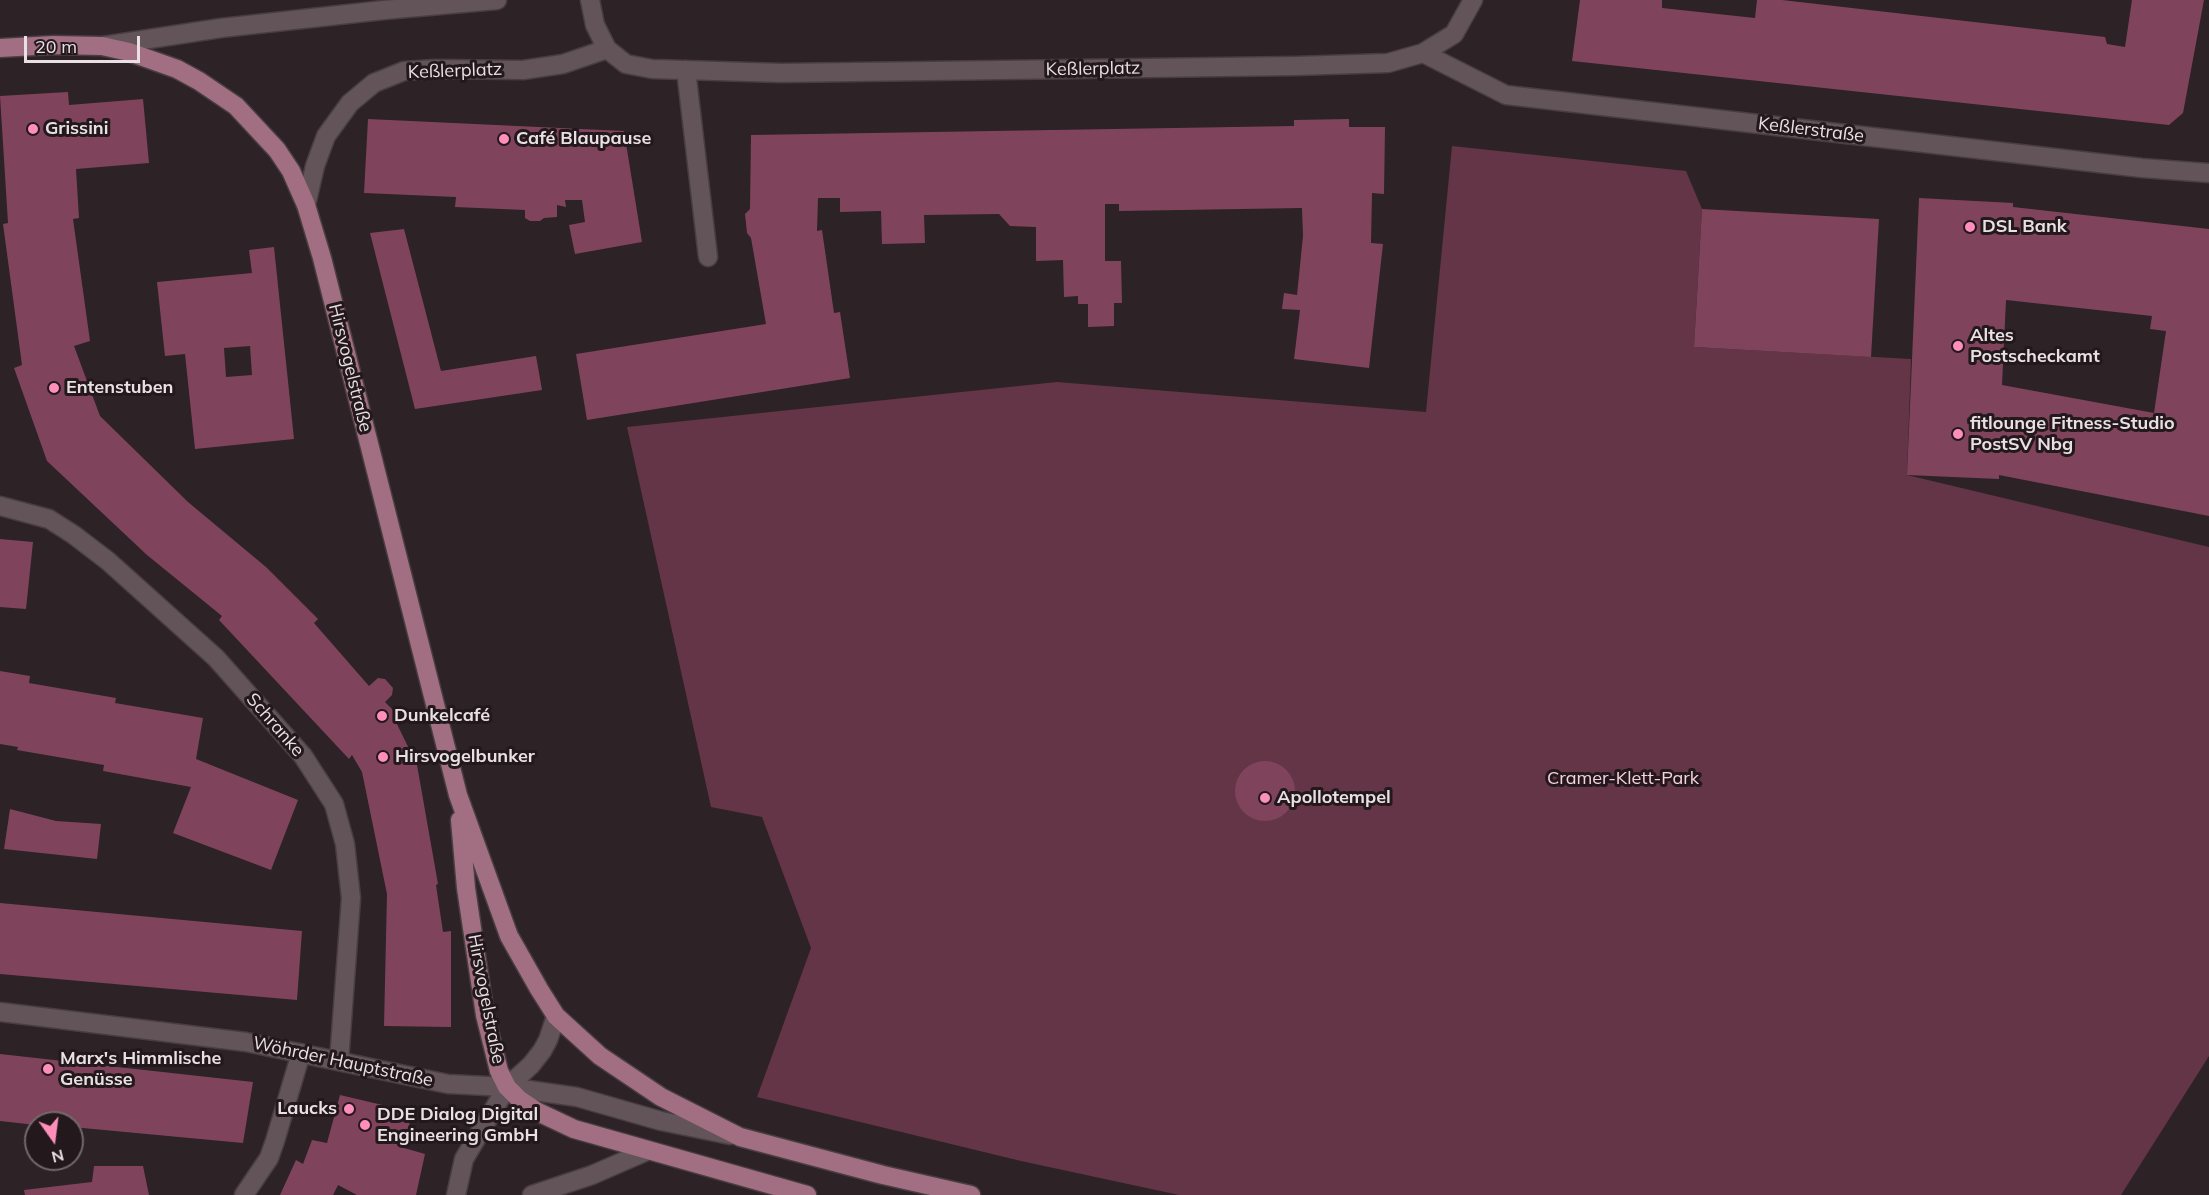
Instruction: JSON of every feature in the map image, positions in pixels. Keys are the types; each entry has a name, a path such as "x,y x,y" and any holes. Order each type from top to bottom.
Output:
{"main road":[{"name":"Hirsvogelstraße","path":"0,48 53,45 102,46 153,59 177,69 200,81 236,106 277,150 291,171 306,205 322,258 458,795 509,936 556,1016"},
{"name":"Hirsvogelstraße","path":"458,795 466,888 485,1015 499,1071 507,1087"},
{"path":"556,1016 600,1056 661,1097 740,1137 970,1195"},
{"path":"507,1087 520,1100 555,1121 610,1141 807,1195"}],"street":[{"path":"102,46 221,28 497,0"},
{"path":"590,0 595,25 607,49"},
{"name":"Keßlerplatz","path":"306,205 312,176 326,136 350,103 374,83 404,70 523,70 563,64 607,49 626,64 652,69 781,74 1388,63 1423,52 1454,34 1473,0"},
{"name":"Keßlerstraße","path":"1423,52 1506,95 2142,168 2209,173"},
{"path":"686,70 708,257"},
{"name":"Schranke","path":"0,506 49,519 108,561 216,658 303,756 334,804 345,844 351,890 339,1061"},
{"name":"Wöhrder Hauptstraße","path":"0,1012 246,1042 448,1084 507,1087 577,1097 662,1121 740,1137"},
{"name":"Hirsvogelstraße","path":"507,1087 531,1065 542,1051 556,1016"},
{"path":"244,1195 272,1149 301,1053"},
{"path":"456,1195 464,1159 507,1087"},
{"path":"532,1195 592,1175 647,1151"}],"green space":[{"name":"Cramer-Klett-Park","path":"1452,146 1686,171 1702,209 1694,347 1911,359 1907,475 2209,547 2209,1056 2121,1195 1179,1195 1021,1161 757,1097 811,948 762,817 711,807 627,427 1057,382 1426,412"}],"building":[{"path":"1580,0 1662,0 1662,8 1755,18 1757,0 1782,0 2105,37 2107,44 2125,47 2132,0 2204,0 2183,113 2169,125 1572,61"},
{"path":"68,92 69,105 143,99 149,163 76,169 79,218 73,219 90,341 74,346 100,416 188,502 266,567 318,619 314,623 369,686 378,678 385,679 393,688 392,695 385,702 398,715 394,718 417,765 438,884 436,885 443,932 451,931 451,1027 384,1026 387,894 362,772 352,755 349,759 219,620 222,616 147,555 47,461 14,368 22,365 3,224 8,223 0,96"},
{"path":"368,119 624,131 642,242 575,254 569,225 585,222 582,200 565,200 566,207 557,205 557,217 530,221 525,218 525,210 455,207 456,197 364,193"},
{"path":"1349,119 1349,127 1385,127 1384,194 1372,193 1371,243 1383,244 1369,368 1294,359 1300,310 1282,309 1284,293 1297,295 1303,236 1302,208 1119,211 1119,204 1105,204 1105,261 1121,261 1122,303 1114,303 1114,326 1088,327 1088,304 1078,304 1078,296 1064,297 1063,260 1036,261 1036,227 1010,226 999,214 924,215 925,243 882,244 881,211 840,212 840,198 818,198 817,231 822,230 834,313 840,312 850,378 587,420 576,354 766,324 745,214 750,209 751,135 1294,126 1294,120"},
{"name":"Altes Postscheckamt","path":"1919,198 2013,203 2013,207 2209,229 2209,516 1999,475 1999,479 1907,475","holes":["2006,300 2152,316 2150,329 2166,331 2154,413 2002,385"]},
{"path":"1702,209 1879,219 1871,357 1694,347"},
{"path":"404,229 441,371 536,356 542,390 415,409 370,233"},
{"path":"274,247 294,439 195,449 185,354 165,356 157,282 252,273 249,250","holes":["250,346 252,375 226,377 224,348"]},
{"path":"0,539 33,542 26,609 0,607"},
{"path":"0,671 30,676 29,683 116,698 115,703 203,718 196,759 298,800 271,870 173,833 191,787 103,771 104,765 17,750 18,747 0,744"},
{"name":"Apollotempel","path":"1265,761 1282,766 1290,774 1295,791 1290,808 1282,816 1265,821 1248,816 1240,808 1235,791 1240,774 1248,766"},
{"path":"10,809 56,821 101,824 97,859 4,849"},
{"path":"0,903 302,931 297,1000 0,974"},
{"path":"0,1054 253,1082 243,1143 84,1128 84,1111 24,1111 24,1124 0,1121"},
{"path":"340,1095 412,1112 404,1148 425,1154 416,1195 357,1195 338,1185 333,1195 280,1195 296,1160 303,1164 312,1140 327,1143"},
{"path":"94,1166 143,1166 149,1195 25,1195 24,1190 92,1182"}],"place":[{"name":"Grissini","path":"33,129"},
{"name":"Café Blaupause","path":"504,139"},
{"name":"DSL Bank","path":"1970,227"},
{"name":"Altes Postscheckamt","path":"1958,346"},
{"name":"Entenstuben","path":"54,388"},
{"name":"fitlounge Fitness-Studio PostSV Nbg","path":"1958,434"},
{"name":"Dunkelcafé","path":"382,716"},
{"name":"Hirsvogelbunker","path":"383,757"},
{"name":"Apollotempel","path":"1265,798"},
{"name":"Marx's Himmlische Genüsse","path":"48,1069"},
{"name":"Laucks","path":"349,1109"},
{"name":"DDE Dialog Digital Engineering GmbH","path":"365,1125"}]}
